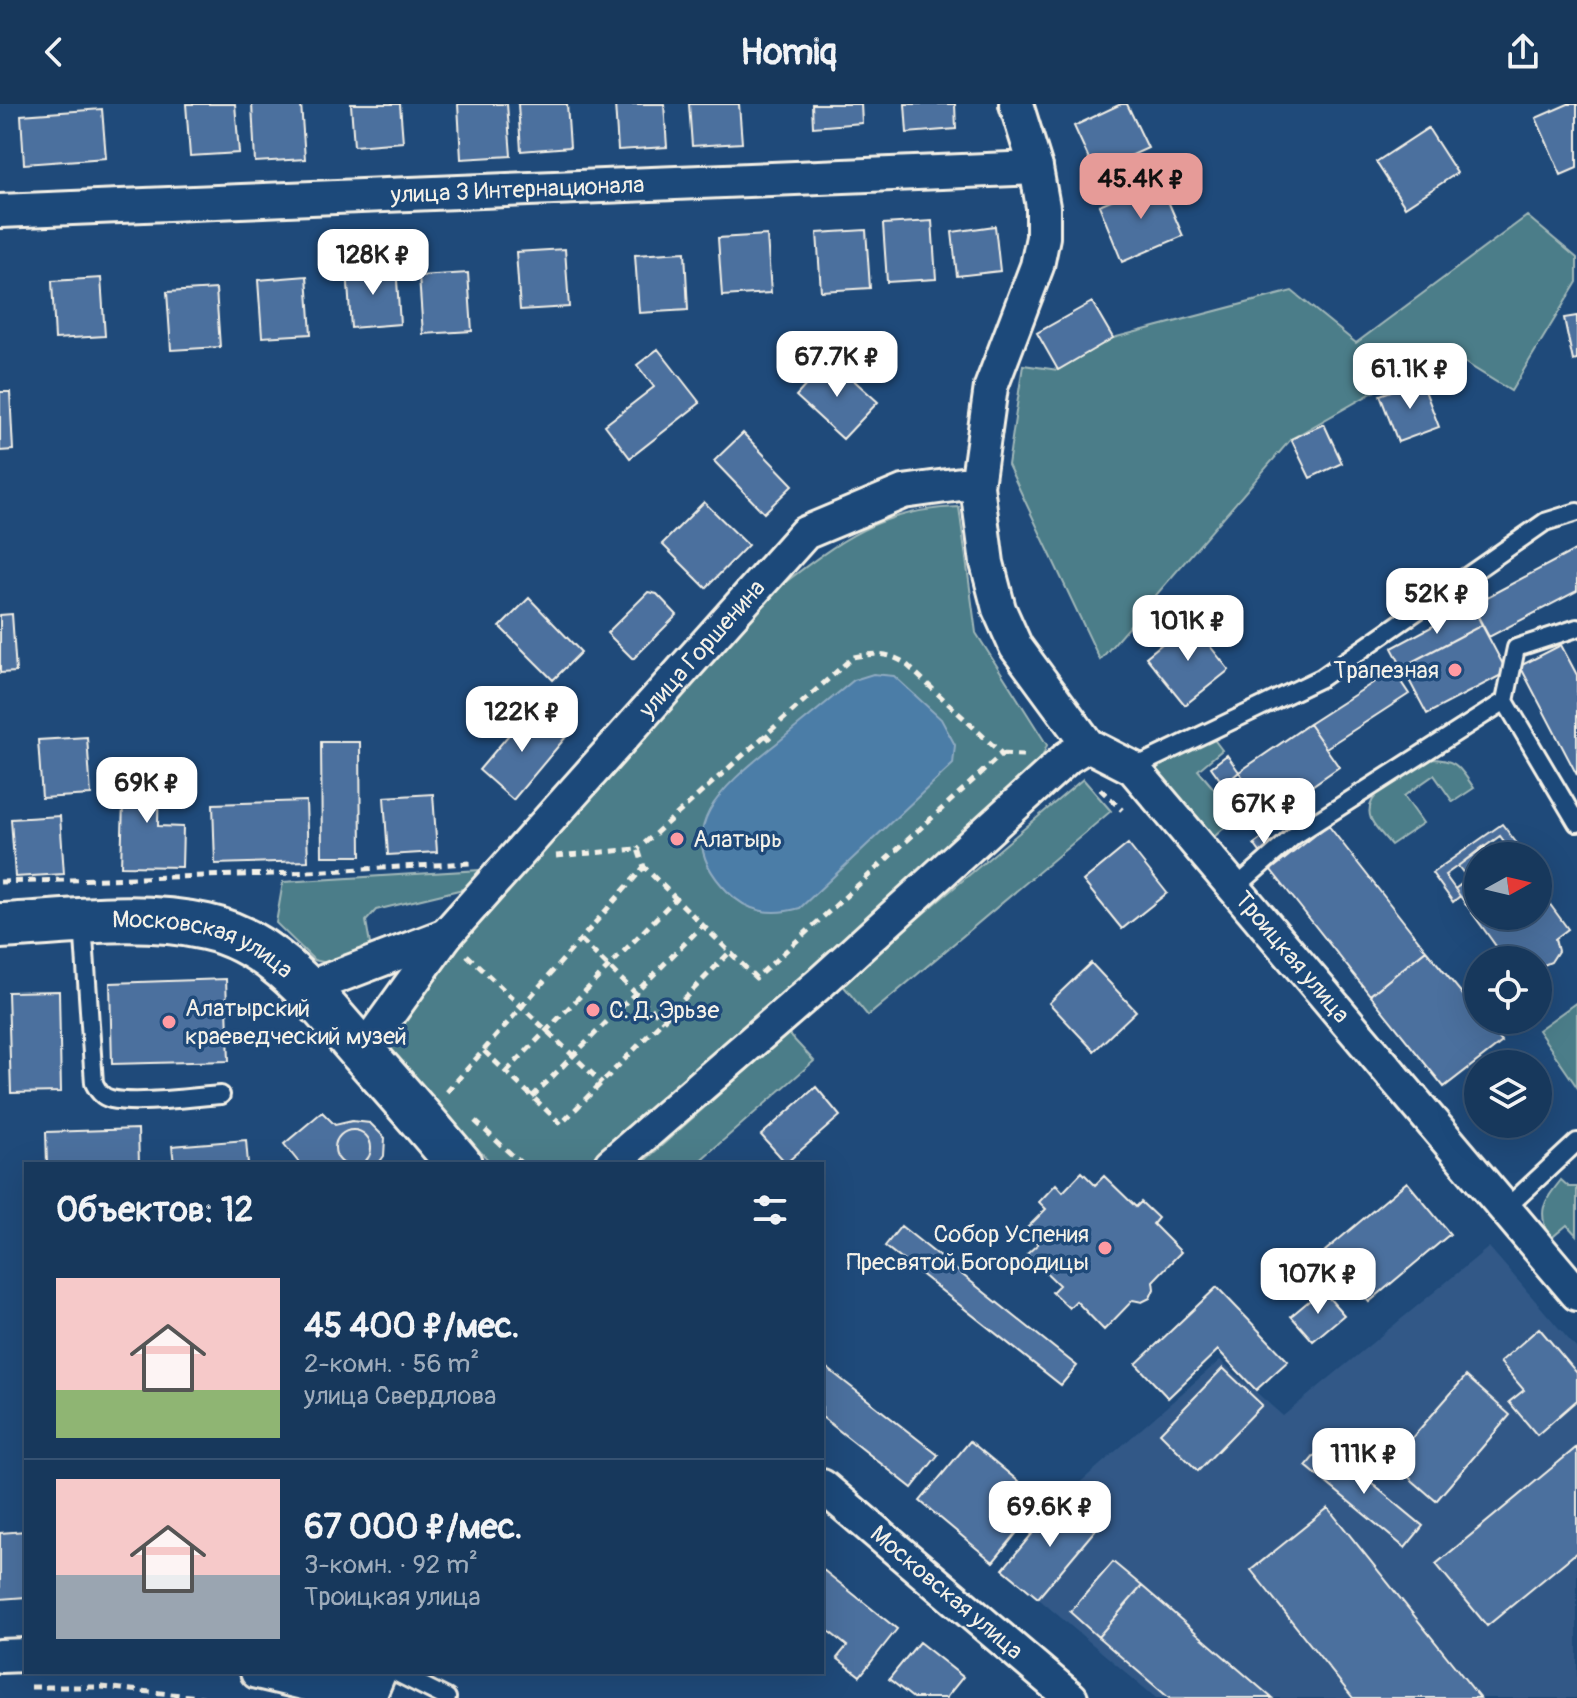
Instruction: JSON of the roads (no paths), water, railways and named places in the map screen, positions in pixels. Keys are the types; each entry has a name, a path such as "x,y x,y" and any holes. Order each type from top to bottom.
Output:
{"street":[{"name":"Троицкая улица","path":"1016,104 1036,168 1043,207 1043,237 1037,266 991,387 977,486 987,563 999,609 1016,647 1088,745 1133,768 1577,1294"},
{"name":"улица 3 Интернационала","path":"0,211 1036,168"},
{"name":"улица Горшенина","path":"362,1052 446,935 805,533 903,492 961,484 977,486"},
{"path":"613,1162 820,983 1068,757 1088,745"},
{"name":"Московская улица","path":"0,926 162,921 207,927 241,938 307,988 457,1162"},
{"name":"улица Горшенина","path":"307,988 446,935"},
{"name":"Московская улица","path":"824,1488 1071,1698"},
{"path":"0,1656 24,1655"},
{"path":"275,1674 373,1685"}],"lane":[{"path":"1133,768 1321,678 1545,522 1577,512"},
{"path":"1577,628 1516,648 1505,701 1577,823"},
{"path":"1234,889 1294,836 1505,701"},
{"path":"82,922 94,1083 98,1093 110,1099 131,1100 221,1095"},
{"path":"1504,1210 1577,1142"},
{"path":"373,1685 447,1698"}],"place":[{"name":"Трапезная","path":"1455,670"},
{"name":"Алатырь","path":"677,839"},
{"name":"С. Д. Эрьзе","path":"593,1010"},
{"name":"Алатырский краеведческий музей","path":"169,1022"},
{"name":"Собор Успения Пресвятой Богородицы","path":"1105,1248"}]}
